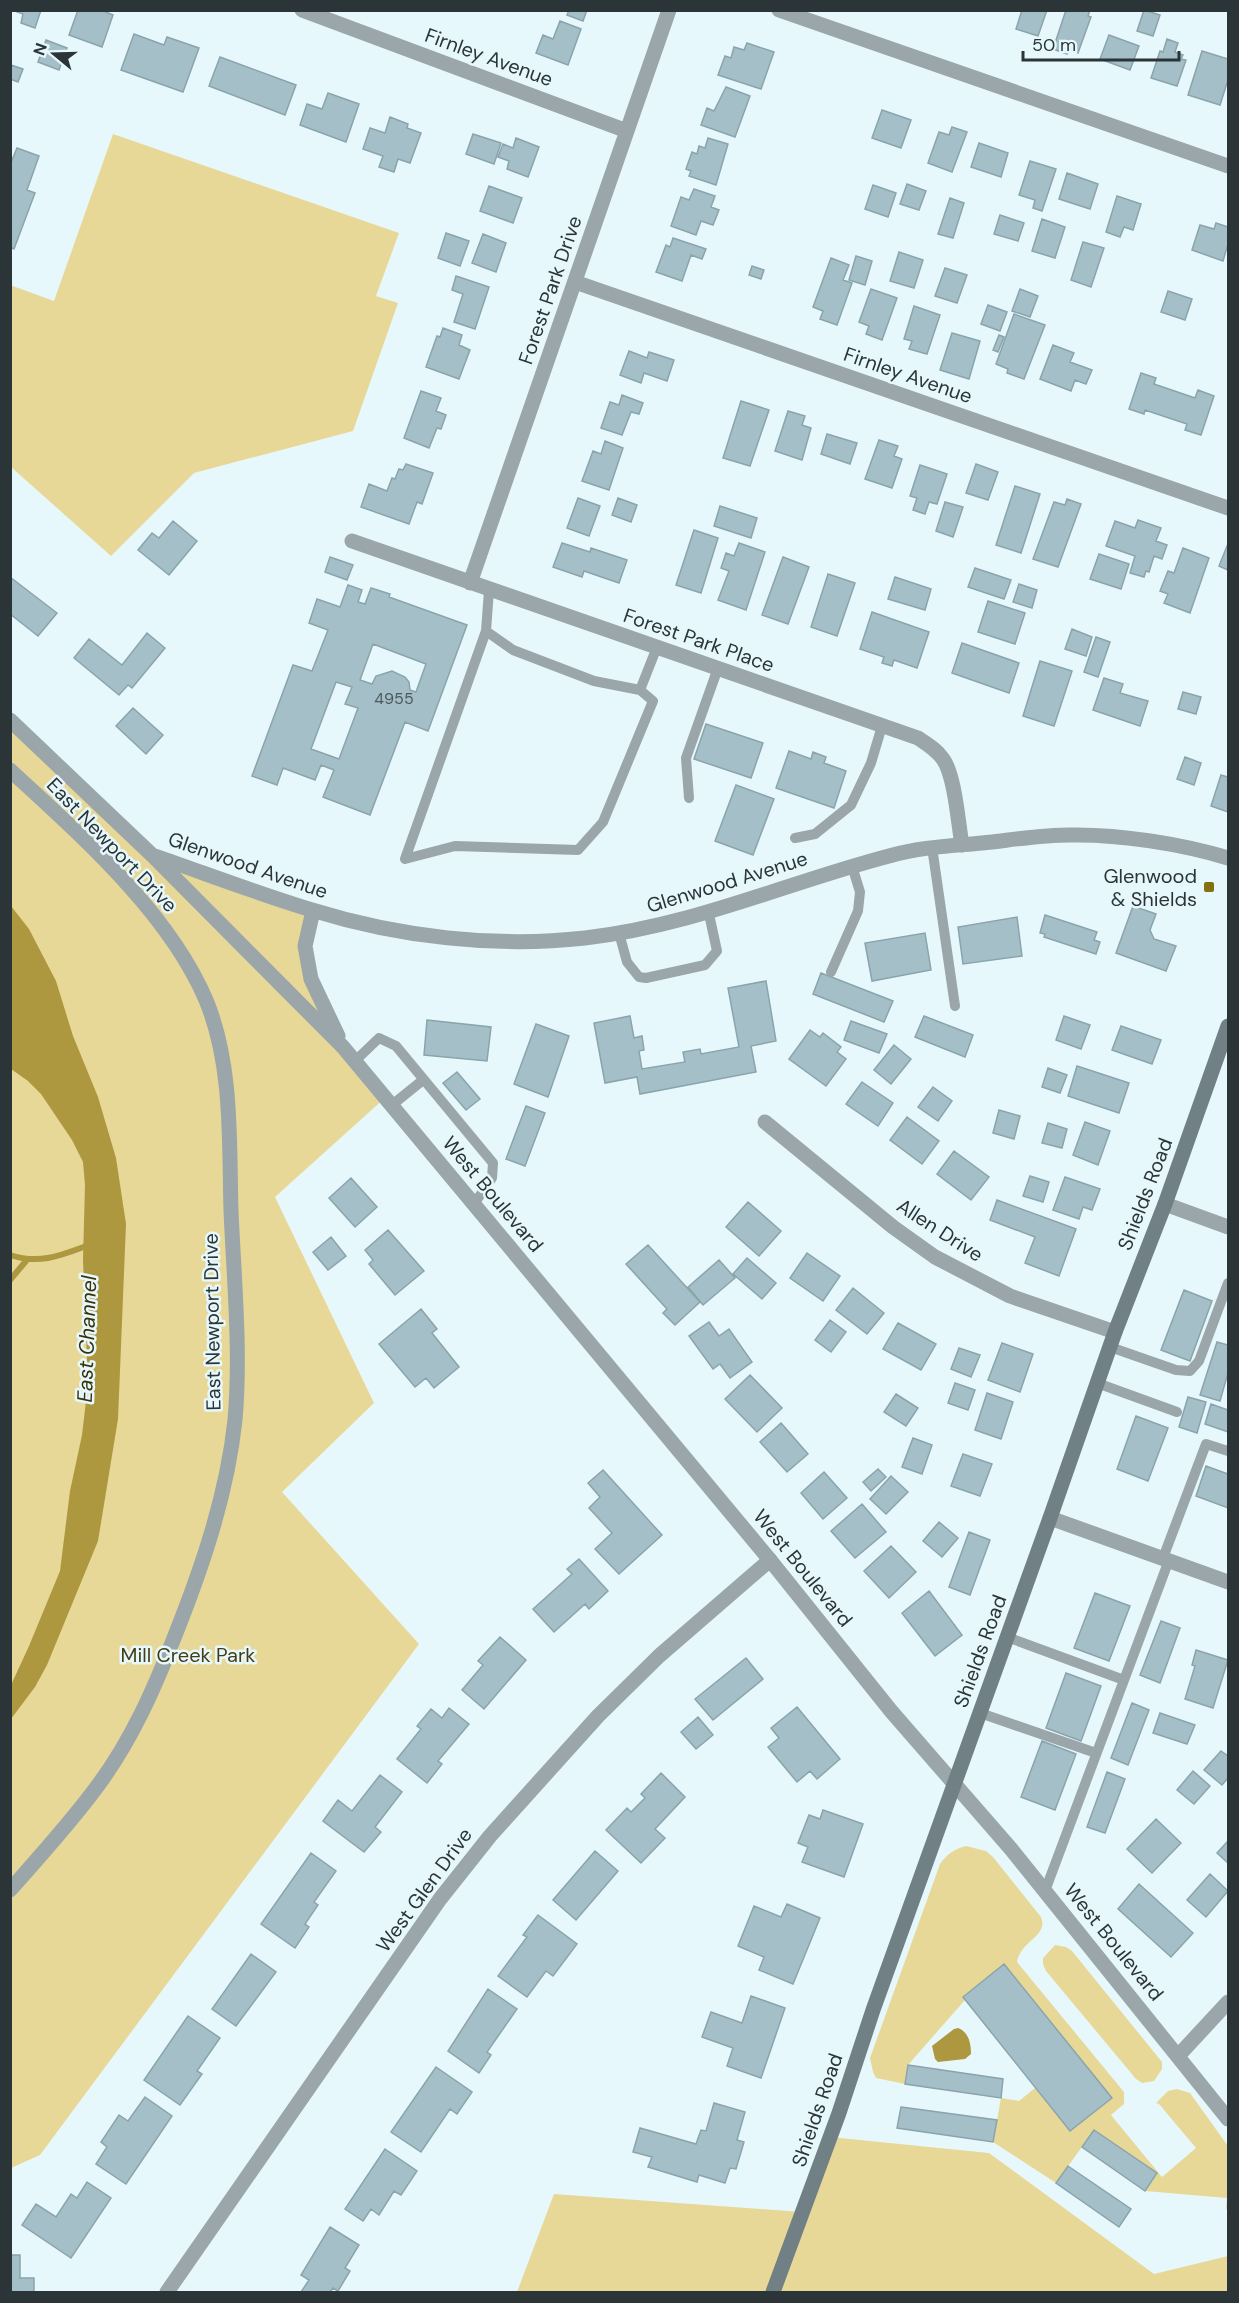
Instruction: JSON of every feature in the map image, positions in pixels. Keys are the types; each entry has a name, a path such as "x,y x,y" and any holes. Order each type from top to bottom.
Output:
{"main road":[{"name":"Shields Road","path":"773,2292 839,2113 873,2010 1112,1340 1165,1204 1228,1026"}],"street":[{"name":"Firnley Avenue","path":"302,10 627,131"},
{"name":"Forest Park Drive","path":"470,583 669,10"},
{"path":"779,10 1228,166"},
{"name":"Firnley Avenue","path":"575,282 1228,508"},
{"name":"Forest Park Place","path":"352,541 918,738 933,747 944,760 950,776 962,845"},
{"name":"Glenwood Avenue","path":"10,720 152,855 313,911 382,928 448,938 518,942 584,938 619,933 709,914 852,866 891,855 933,847 1071,835 1141,840 1208,852 1228,858"},
{"name":"East Newport Drive","path":"10,770 108,865 150,912 175,943 207,1002 224,1070 237,1362 235,1417 230,1461 190,1599 161,1670 127,1740 101,1782 64,1829 10,1890"},
{"name":"West Boulevard","path":"152,855 355,1061 770,1560 891,1711 1045,1891 1179,2055 1228,2119"},
{"name":"West Boulevard","path":"313,911 305,946 311,979 343,1047"},
{"name":"Allen Drive","path":"765,1122 893,1227 935,1257 1010,1296 1112,1340"},
{"path":"1165,1204 1228,1227"},
{"path":"1050,1518 1228,1582"},
{"name":"West Glen Drive","path":"167,2292 436,1906 490,1836 598,1716 659,1656 770,1560"},
{"path":"1179,2055 1228,2002"}],"lane":[{"path":"486,631 513,650 594,681 640,690 653,701 603,822 578,850 455,846 405,859 486,631 489,590"},
{"path":"640,690 657,647"},
{"path":"688,798 686,758 718,668"},
{"path":"795,838 815,834 850,806 871,764 882,726"},
{"path":"933,847 956,1006"},
{"path":"831,972 858,911 860,892 852,866"},
{"path":"619,933 627,962 639,977 646,978 705,965 710,960 717,951 709,914"},
{"path":"355,1061 379,1038 396,1046 493,1163 492,1178 474,1204"},
{"path":"392,1105 423,1080"},
{"path":"1112,1340 1176,1370 1190,1371 1199,1361 1228,1283"},
{"path":"1097,1383 1177,1412"},
{"path":"1045,1891 1124,1680 1206,1444 1228,1452"},
{"path":"1007,1637 1124,1680"},
{"path":"980,1713 1096,1754"}],"green space":[{"path":"113,134 399,233 376,296 398,303 353,431 194,473 111,556 11,467 10,285 54,301"},
{"name":"Mill Creek Park","path":"10,720 152,855 313,911 305,946 343,1047 386,1097 275,1197 374,1403 282,1492 419,1644 40,2155 11,2168"},
{"path":"966,1846 986,1851 993,1857 1041,1917 1041,1929 1024,1948 1017,1962 1124,2092 1124,2104 1111,2115 1162,2177 1196,2148 1156,2103 1168,2091 1177,2089 1190,2093 1228,2146 1228,2209 1226,2209 1227,2198 1145,2191 1156,2173 1094,2130 1056,2183 993,2142 1001,2098 1019,2101 1035,2088 1070,2131 1111,2098 1004,1964 963,1997 965,2000 908,2065 905,2084 876,2078 870,2058 940,1864 951,1852"},
{"path":"1055,1945 1072,1951 1162,2062 1162,2069 1154,2081 1142,2083 1136,2079 1046,1971 1043,1958"},
{"path":"830,2137 989,2153 1154,2274 1228,2256 1228,2292 517,2292 554,2194 802,2212"}],"water":[{"name":"East Channel","path":"11,906 29,929 56,981 73,1036 98,1097 116,1158 126,1224 118,1419 98,1541 47,1665 35,1687 11,1719 11,1685 60,1571 70,1491 82,1435 88,1384 83,1260 85,1185 83,1162 72,1140 41,1094 11,1069"},
{"path":"958,2028 967,2035 971,2054 965,2059 938,2062 932,2046"}],"building":[{"path":"12,10 41,10 35,28 21,23 23,14"},
{"path":"78,10 101,10 113,15 102,47 69,35"},
{"path":"569,10 587,10 583,21 567,15"},
{"path":"1022,10 1047,10 1038,36 1016,29"},
{"path":"1066,10 1090,10 1088,16 1091,17 1078,53 1069,49 1067,54 1053,49"},
{"path":"1144,10 1160,15 1153,36 1137,31"},
{"path":"560,21 581,29 568,65 536,53 543,35 553,39"},
{"path":"134,34 164,45 167,37 199,48 183,92 121,70"},
{"path":"1109,35 1139,46 1130,70 1100,59"},
{"path":"1167,39 1178,43 1175,52 1183,55 1181,59 1186,60 1177,86 1151,78 1160,51 1163,52"},
{"path":"46,40 67,48 59,70 38,62"},
{"path":"747,43 774,52 761,89 718,75 725,56 731,58 734,47 744,50"},
{"path":"1202,51 1228,59 1228,80 1220,105 1188,95"},
{"path":"220,57 296,85 285,115 209,86"},
{"path":"11,65 23,69 18,82 10,79"},
{"path":"726,87 750,96 735,137 701,125 707,108 714,111"},
{"path":"328,93 359,104 346,142 300,125 307,104 322,109"},
{"path":"882,110 911,120 901,148 872,138"},
{"path":"390,117 408,124 407,128 421,133 410,163 398,159 394,172 379,167 383,156 363,149 370,128 385,133"},
{"path":"952,127 967,132 952,172 928,163 939,132 949,135"},
{"path":"473,134 501,143 494,164 466,154"},
{"path":"516,138 539,147 528,177 507,169 509,161 498,157 503,144 513,148"},
{"path":"708,138 728,144 716,185 689,176 691,171 686,169 692,152 697,154 699,146 705,148"},
{"path":"979,143 1008,153 1001,177 971,167"},
{"path":"17,148 39,156 27,190 35,193 14,249 10,247 10,165"},
{"path":"1030,161 1056,169 1042,211 1033,208 1035,200 1019,195"},
{"path":"1067,173 1098,184 1090,209 1059,199"},
{"path":"907,184 926,191 919,210 900,204"},
{"path":"873,185 896,193 888,217 865,209"},
{"path":"489,186 522,198 513,223 480,211"},
{"path":"694,189 715,196 711,207 719,210 713,225 701,221 696,235 671,226 681,197 689,200"},
{"path":"1117,196 1141,204 1133,230 1124,227 1120,237 1106,232"},
{"path":"950,198 964,203 953,238 938,234"},
{"path":"1000,215 1024,223 1018,241 994,234"},
{"path":"1042,219 1065,227 1055,258 1032,251"},
{"path":"1216,223 1228,227 1228,244 1223,261 1192,250 1200,225 1214,229"},
{"path":"446,233 469,241 460,266 438,258"},
{"path":"483,234 506,243 496,272 472,263"},
{"path":"673,238 706,249 702,259 691,255 682,281 656,272 666,245 670,247"},
{"path":"1083,242 1104,248 1091,287 1071,280"},
{"path":"899,252 923,260 914,288 890,281"},
{"path":"856,256 872,261 865,285 849,280"},
{"path":"831,258 849,265 843,280 852,283 837,325 820,319 823,311 813,307"},
{"path":"752,266 764,270 761,279 749,275"},
{"path":"945,268 967,275 957,303 935,296"},
{"path":"456,276 489,287 475,329 454,322 463,294 452,290"},
{"path":"871,289 897,298 882,340 866,334 869,326 859,322"},
{"path":"1020,289 1038,296 1030,317 1012,311"},
{"path":"1168,291 1192,299 1185,320 1161,312"},
{"path":"988,305 1007,312 1000,331 981,324"},
{"path":"914,306 940,315 927,354 909,349 912,341 904,339"},
{"path":"1014,314 1045,325 1024,379 1007,373 1008,369 996,364"},
{"path":"443,328 462,335 459,345 470,350 459,379 426,367 437,336 440,337"},
{"path":"952,333 980,341 969,379 940,370"},
{"path":"999,335 1004,337 998,352 993,350"},
{"path":"1053,345 1074,353 1070,362 1092,370 1086,384 1075,380 1071,391 1040,379"},
{"path":"629,351 647,358 649,352 674,360 667,381 644,373 641,383 620,375"},
{"path":"1141,373 1156,378 1154,384 1195,398 1198,390 1214,396 1201,435 1185,430 1187,424 1145,410 1144,414 1129,409"},
{"path":"421,391 441,398 436,411 446,415 441,429 437,428 429,448 404,438"},
{"path":"622,395 643,403 639,414 631,412 622,435 601,428 610,402 619,405"},
{"path":"741,401 769,410 750,466 723,458"},
{"path":"788,411 805,416 802,425 811,428 802,460 775,451"},
{"path":"827,434 857,443 850,464 821,454"},
{"path":"879,440 898,446 894,456 902,459 892,488 865,479"},
{"path":"605,441 623,448 609,490 582,481 593,451 601,454"},
{"path":"406,464 433,473 422,504 417,502 409,524 361,507 369,484 387,491 392,478 395,479 399,469 403,470"},
{"path":"976,464 998,472 988,500 966,493"},
{"path":"920,465 947,474 937,504 929,502 925,514 913,510 917,498 910,496"},
{"path":"1015,486 1040,494 1021,553 996,545"},
{"path":"578,498 600,506 589,536 567,528"},
{"path":"618,498 637,505 631,522 612,515"},
{"path":"1067,499 1081,504 1058,567 1033,559 1054,502 1065,505"},
{"path":"945,502 963,507 953,537 936,531"},
{"path":"720,506 757,518 751,538 714,526"},
{"path":"1138,520 1161,528 1156,541 1167,545 1162,559 1154,556 1149,572 1146,571 1144,577 1130,573 1135,556 1106,546 1115,521 1135,528"},
{"path":"173,521 197,541 169,575 138,550 152,533 159,538"},
{"path":"694,530 718,538 701,593 676,585"},
{"path":"562,543 590,552 591,548 627,560 619,583 584,571 582,577 553,567"},
{"path":"739,543 765,552 746,610 718,600 729,571 721,568 726,553 734,556"},
{"path":"1228,547 1228,570 1219,566"},
{"path":"1183,548 1209,558 1190,613 1164,603 1168,594 1160,591 1168,571 1174,573"},
{"path":"1099,554 1129,564 1121,589 1090,579"},
{"path":"330,557 353,565 347,580 325,572"},
{"path":"783,557 809,567 788,624 762,615"},
{"path":"975,568 1011,580 1004,599 968,587"},
{"path":"828,574 855,583 837,636 811,627"},
{"path":"10,577 57,613 38,636 10,614"},
{"path":"895,577 931,589 925,610 888,599"},
{"path":"1019,584 1037,590 1032,608 1013,602"},
{"path":"348,585 362,590 358,602 365,604 371,588 390,594 389,597 467,625 428,731 405,722 370,815 323,797 334,770 321,765 315,780 283,768 277,785 252,776 293,665 312,671 328,630 309,623 317,599 340,607","holes":["373,644 426,664 416,692 410,690 409,682 405,677 392,671 376,676 372,684 360,680","336,682 352,687 345,704 358,708 339,759 311,749"]},
{"path":"988,601 1025,613 1015,644 978,632"},
{"path":"872,612 929,632 917,668 894,660 892,666 882,663 884,657 860,649"},
{"path":"1072,629 1092,637 1086,656 1065,649"},
{"path":"147,633 165,648 132,688 128,685 119,695 74,658 89,639 122,665"},
{"path":"1096,637 1110,642 1098,677 1084,672"},
{"path":"962,643 1019,663 1009,693 952,673"},
{"path":"1040,661 1072,671 1054,726 1023,716"},
{"path":"1104,678 1123,684 1120,693 1148,701 1140,726 1093,710"},
{"path":"1183,692 1201,697 1196,714 1178,709"},
{"path":"133,708 163,735 146,754 116,726"},
{"path":"706,724 763,743 751,778 694,759"},
{"path":"789,751 811,759 813,752 826,757 824,763 846,771 834,808 776,788"},
{"path":"1185,757 1201,763 1194,785 1177,779"},
{"path":"1221,775 1228,777 1228,812 1211,806"},
{"path":"736,785 774,799 753,855 715,841"},
{"path":"1133,906 1156,914 1150,930 1154,939 1176,946 1166,971 1116,953"},
{"path":"1045,915 1097,932 1094,940 1100,942 1096,954 1044,937 1045,934 1040,933"},
{"path":"1017,917 1022,956 963,964 958,927"},
{"path":"925,933 931,970 872,981 865,943"},
{"path":"821,973 893,1001 884,1022 813,994"},
{"path":"766,981 776,1041 751,1046 756,1072 640,1094 637,1077 605,1083 594,1023 630,1016 634,1038 642,1036 644,1050 639,1051 642,1069 685,1062 683,1052 700,1049 701,1054 739,1047 728,988"},
{"path":"924,1016 973,1035 965,1057 915,1037"},
{"path":"1064,1016 1090,1025 1081,1049 1056,1040"},
{"path":"427,1020 491,1027 487,1061 424,1055"},
{"path":"851,1021 887,1034 879,1053 844,1040"},
{"path":"536,1024 569,1036 548,1097 514,1084"},
{"path":"1121,1026 1161,1040 1152,1064 1112,1050"},
{"path":"810,1030 820,1037 823,1033 841,1047 837,1052 846,1059 826,1086 789,1059"},
{"path":"894,1045 911,1059 891,1084 874,1070"},
{"path":"1077,1066 1129,1083 1119,1113 1068,1096"},
{"path":"1048,1068 1067,1075 1060,1093 1042,1087"},
{"path":"457,1072 480,1099 466,1110 443,1083"},
{"path":"862,1082 893,1103 878,1126 846,1104"},
{"path":"933,1087 952,1101 938,1121 918,1107"},
{"path":"526,1106 545,1113 525,1166 506,1159"},
{"path":"999,1110 1020,1116 1014,1139 993,1133"},
{"path":"907,1117 939,1141 922,1164 890,1140"},
{"path":"1085,1122 1110,1131 1098,1165 1073,1155"},
{"path":"1048,1123 1067,1129 1062,1148 1042,1143"},
{"path":"954,1151 989,1177 971,1200 937,1174"},
{"path":"1030,1176 1049,1182 1043,1202 1023,1196"},
{"path":"1065,1177 1100,1189 1092,1210 1083,1207 1079,1219 1053,1210"},
{"path":"351,1178 377,1207 355,1227 329,1198"},
{"path":"997,1200 1076,1229 1059,1276 1025,1263 1035,1237 990,1220"},
{"path":"748,1202 781,1231 759,1256 726,1227"},
{"path":"388,1230 424,1271 395,1295 369,1264 373,1260 365,1250"},
{"path":"331,1237 346,1256 328,1270 313,1252"},
{"path":"648,1245 700,1302 675,1325 663,1313 667,1309 626,1264"},
{"path":"807,1253 840,1276 823,1301 790,1278"},
{"path":"747,1258 776,1283 762,1299 733,1274"},
{"path":"719,1260 735,1278 703,1305 688,1287"},
{"path":"853,1288 884,1313 867,1334 836,1310"},
{"path":"1184,1290 1212,1301 1190,1361 1161,1350"},
{"path":"421,1309 437,1329 432,1333 459,1367 434,1388 426,1378 415,1387 379,1344"},
{"path":"830,1320 846,1332 831,1352 815,1340"},
{"path":"709,1322 719,1336 729,1329 752,1362 730,1378 720,1364 713,1369 689,1336"},
{"path":"898,1323 936,1344 921,1370 883,1349"},
{"path":"1217,1342 1228,1345 1228,1373 1220,1401 1200,1395"},
{"path":"1002,1343 1033,1354 1020,1392 988,1380"},
{"path":"959,1348 980,1355 971,1377 951,1369"},
{"path":"750,1375 782,1408 757,1432 725,1399"},
{"path":"955,1383 975,1390 968,1410 948,1403"},
{"path":"987,1393 1013,1402 1001,1439 975,1430"},
{"path":"896,1394 918,1408 906,1426 884,1412"},
{"path":"1188,1397 1206,1402 1197,1433 1179,1427"},
{"path":"1211,1404 1228,1410 1228,1432 1205,1424"},
{"path":"1136,1416 1168,1428 1148,1481 1117,1469"},
{"path":"781,1423 808,1454 787,1472 760,1442"},
{"path":"913,1438 932,1445 922,1474 902,1467"},
{"path":"963,1454 992,1464 980,1496 951,1486"},
{"path":"1206,1466 1228,1474 1228,1508 1196,1496"},
{"path":"878,1469 886,1477 871,1491 863,1482"},
{"path":"603,1470 662,1535 619,1574 595,1549 612,1533 589,1508 600,1497 588,1483"},
{"path":"824,1472 847,1498 823,1519 801,1493"},
{"path":"891,1476 908,1492 886,1514 870,1499"},
{"path":"862,1504 886,1532 855,1558 831,1531"},
{"path":"939,1522 958,1538 942,1557 923,1541"},
{"path":"969,1532 990,1540 970,1595 949,1587"},
{"path":"891,1546 916,1572 889,1598 864,1571"},
{"path":"579,1559 608,1591 589,1609 585,1604 554,1632 533,1609 572,1574 567,1569"},
{"path":"929,1591 962,1635 935,1656 902,1613"},
{"path":"1095,1593 1130,1606 1109,1661 1074,1648"},
{"path":"1161,1621 1180,1628 1160,1683 1140,1675"},
{"path":"500,1637 526,1660 484,1709 462,1690 483,1665 478,1661"},
{"path":"1196,1650 1228,1660 1213,1708 1185,1699 1195,1666 1192,1665"},
{"path":"746,1658 763,1679 713,1720 695,1699"},
{"path":"1066,1673 1101,1686 1081,1741 1046,1728"},
{"path":"1132,1703 1149,1710 1128,1765 1111,1758"},
{"path":"797,1707 840,1759 817,1779 810,1771 797,1782 768,1747 779,1738 771,1728"},
{"path":"449,1708 469,1724 438,1761 442,1764 427,1783 397,1759 421,1729 417,1726 431,1709 442,1718"},
{"path":"1160,1713 1195,1725 1187,1744 1153,1733"},
{"path":"698,1717 713,1735 696,1749 681,1732"},
{"path":"1042,1741 1076,1754 1055,1810 1021,1797"},
{"path":"1221,1751 1228,1756 1228,1778 1222,1785 1204,1770"},
{"path":"1193,1771 1210,1786 1194,1804 1177,1790"},
{"path":"1107,1772 1125,1779 1105,1833 1087,1827"},
{"path":"661,1773 685,1797 655,1829 665,1838 641,1863 606,1830 627,1808 631,1812 645,1798 641,1794"},
{"path":"380,1775 402,1792 375,1827 381,1832 364,1852 323,1821 338,1800 352,1811"},
{"path":"823,1810 863,1824 844,1877 802,1862 808,1847 798,1843 809,1815 820,1819"},
{"path":"1156,1819 1181,1843 1152,1873 1127,1849"},
{"path":"1228,1841 1228,1863 1217,1853"},
{"path":"595,1851 618,1871 576,1920 553,1900"},
{"path":"311,1853 336,1871 314,1902 318,1905 305,1924 309,1927 295,1948 261,1924"},
{"path":"1210,1874 1228,1891 1206,1917 1187,1900"},
{"path":"1139,1884 1193,1933 1171,1957 1118,1909"},
{"path":"787,1904 820,1918 793,1984 759,1970 764,1957 738,1946 754,1906 781,1917"},
{"path":"538,1915 577,1944 553,1976 546,1971 527,1997 498,1976 527,1937 523,1935"},
{"path":"251,1954 276,1972 236,2026 212,2009"},
{"path":"1004,1964 1112,2098 1070,2131 963,1997"},
{"path":"488,1989 517,2009 487,2052 491,2055 479,2073 448,2051"},
{"path":"751,1996 785,2008 761,2078 727,2066 733,2048 702,2037 711,2012 742,2023"},
{"path":"188,2016 220,2038 197,2071 202,2074 180,2105 144,2080"},
{"path":"908,2065 1003,2079 1001,2098 905,2084"},
{"path":"436,2067 472,2092 457,2114 450,2109 421,2152 391,2132"},
{"path":"145,2097 172,2116 126,2184 96,2164 107,2147 101,2142 119,2115 128,2121"},
{"path":"714,2103 745,2112 737,2140 744,2142 736,2169 730,2168 725,2183 699,2175 697,2182 648,2167 652,2157 633,2152 640,2128 696,2144 701,2130 706,2131"},
{"path":"901,2107 997,2120 993,2142 897,2128"},
{"path":"1094,2130 1157,2173 1145,2191 1082,2147"},
{"path":"385,2149 417,2171 401,2195 394,2191 379,2215 371,2209 363,2221 345,2209"},
{"path":"1068,2166 1131,2209 1119,2227 1056,2183"},
{"path":"87,2182 111,2198 71,2258 22,2225 36,2204 56,2217 71,2194 77,2198"},
{"path":"330,2227 359,2245 345,2268 350,2271 338,2291 333,2288 330,2292 301,2292 309,2280 301,2275"},
{"path":"10,2255 20,2255 20,2278 34,2278 34,2292 10,2292"}],"waterway":[{"path":"10,1255 31,1259 51,1258 89,1245"},
{"path":"10,1280 26,1261"}],"place":[{"name":"Glenwood & Shields","path":"1209,887"}]}
